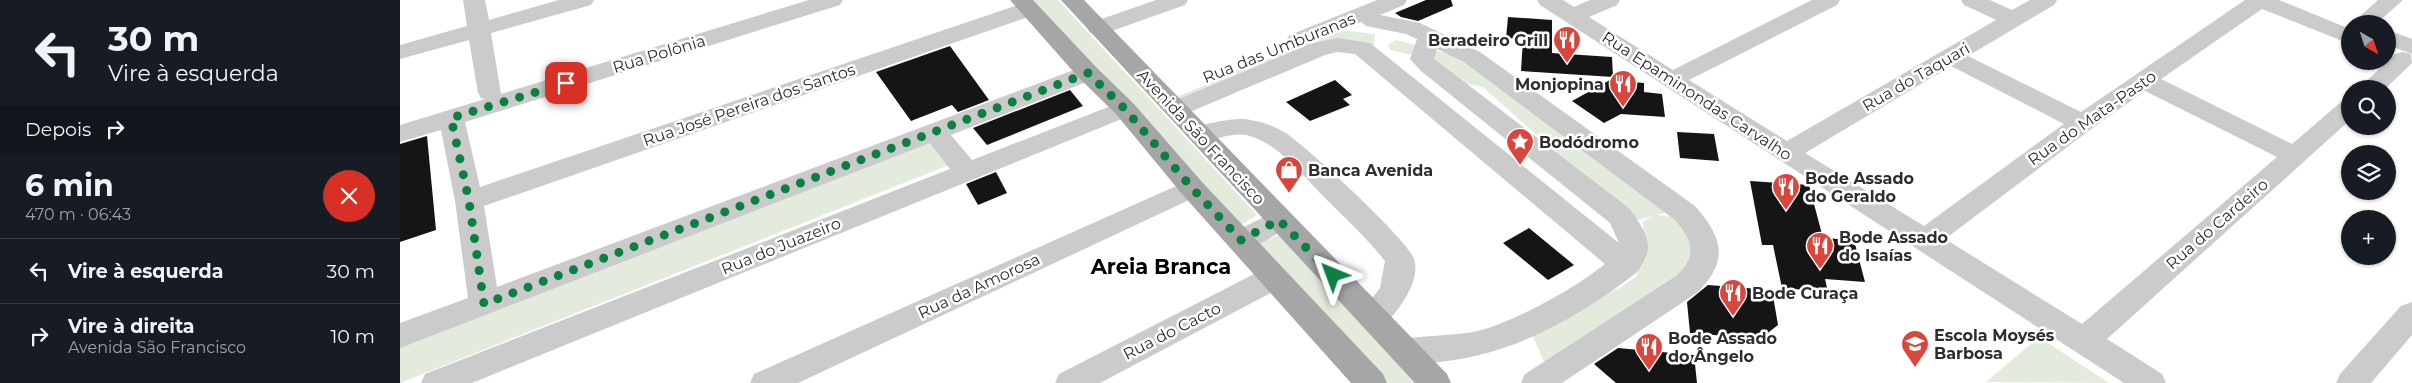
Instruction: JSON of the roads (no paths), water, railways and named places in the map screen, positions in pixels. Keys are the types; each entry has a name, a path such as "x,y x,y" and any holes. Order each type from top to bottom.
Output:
{"main road":[{"name":"Avenida São Francisco","path":"1072,0 1434,383"},
{"path":"1025,5 1088,73 1125,109 1192,188 1371,383"}],"street":[{"path":"474,0 481,29 490,93"},
{"path":"400,52 583,0"},
{"name":"Rua Polônia","path":"400,120 800,0"},
{"name":"Rua Polônia","path":"400,134 832,0"},
{"path":"1098,28 1177,0"},
{"name":"Rua das Umburanas","path":"1169,102 1370,10 1396,0"},
{"name":"Rua Epaminondas Carvalho","path":"1548,0 2150,383"},
{"path":"1572,16 1609,0"},
{"path":"1671,80 1829,0"},
{"path":"1972,0 2012,19"},
{"name":"Rua do Taquari","path":"1786,153 2046,0"},
{"path":"2260,0 2341,33"},
{"name":"Rua do Mata-Pasto","path":"1926,240 2082,123 2260,0"},
{"path":"2294,0 2341,19"},
{"path":"2373,15 2392,0"},
{"name":"Rua José Pereira dos Santos","path":"469,201 1025,5"},
{"path":"1362,48 1370,10 1472,57 1685,213 1697,225 1703,236 1704,259 1701,268 1687,284 1537,383"},
{"path":"1404,351 1467,346 1512,332 1608,280 1626,265 1632,254 1634,243 1631,232 1620,216 1422,59 1430,36"},
{"path":"1169,102 1318,49 1337,45 1362,48 1626,265"},
{"path":"2379,80 2404,55"},
{"path":"1952,56 2082,123"},
{"path":"400,336 1088,73"},
{"path":"2145,80 2296,156"},
{"name":"Rua do Juazeiro","path":"437,383 1125,109"},
{"name":"Rua do Cardeiro","path":"2084,341 2341,115"},
{"path":"451,118 469,201 484,304"},
{"path":"1199,134 1234,126 1254,128 1271,135 1297,155 1370,224 1400,259 1398,286 1373,317"},
{"path":"935,132 967,172"},
{"name":"Rua da Amorosa","path":"766,383 1192,188"},
{"path":"1241,240 1279,220"},
{"name":"Rua do Cacto","path":"1071,383 1273,278"},
{"path":"2352,383 2406,330"}],"place":[{"name":"Beradeiro Grill","path":"1567,64"},
{"name":"Monjopina","path":"1623,108"},
{"name":"Bodódromo","path":"1520,166"},
{"name":"Banca Avenida","path":"1289,194"},
{"name":"Bode Assado do Geraldo","path":"1786,211"},
{"name":"Bode Assado do Isaías","path":"1820,270"},
{"name":"Bode Curaça","path":"1733,317"},
{"name":"Escola Moysés Barbosa","path":"1915,368"},
{"name":"Bode Assado do Ângelo","path":"1649,371"}],"district":[{"name":"Areia Branca","path":"1161,266"}]}
